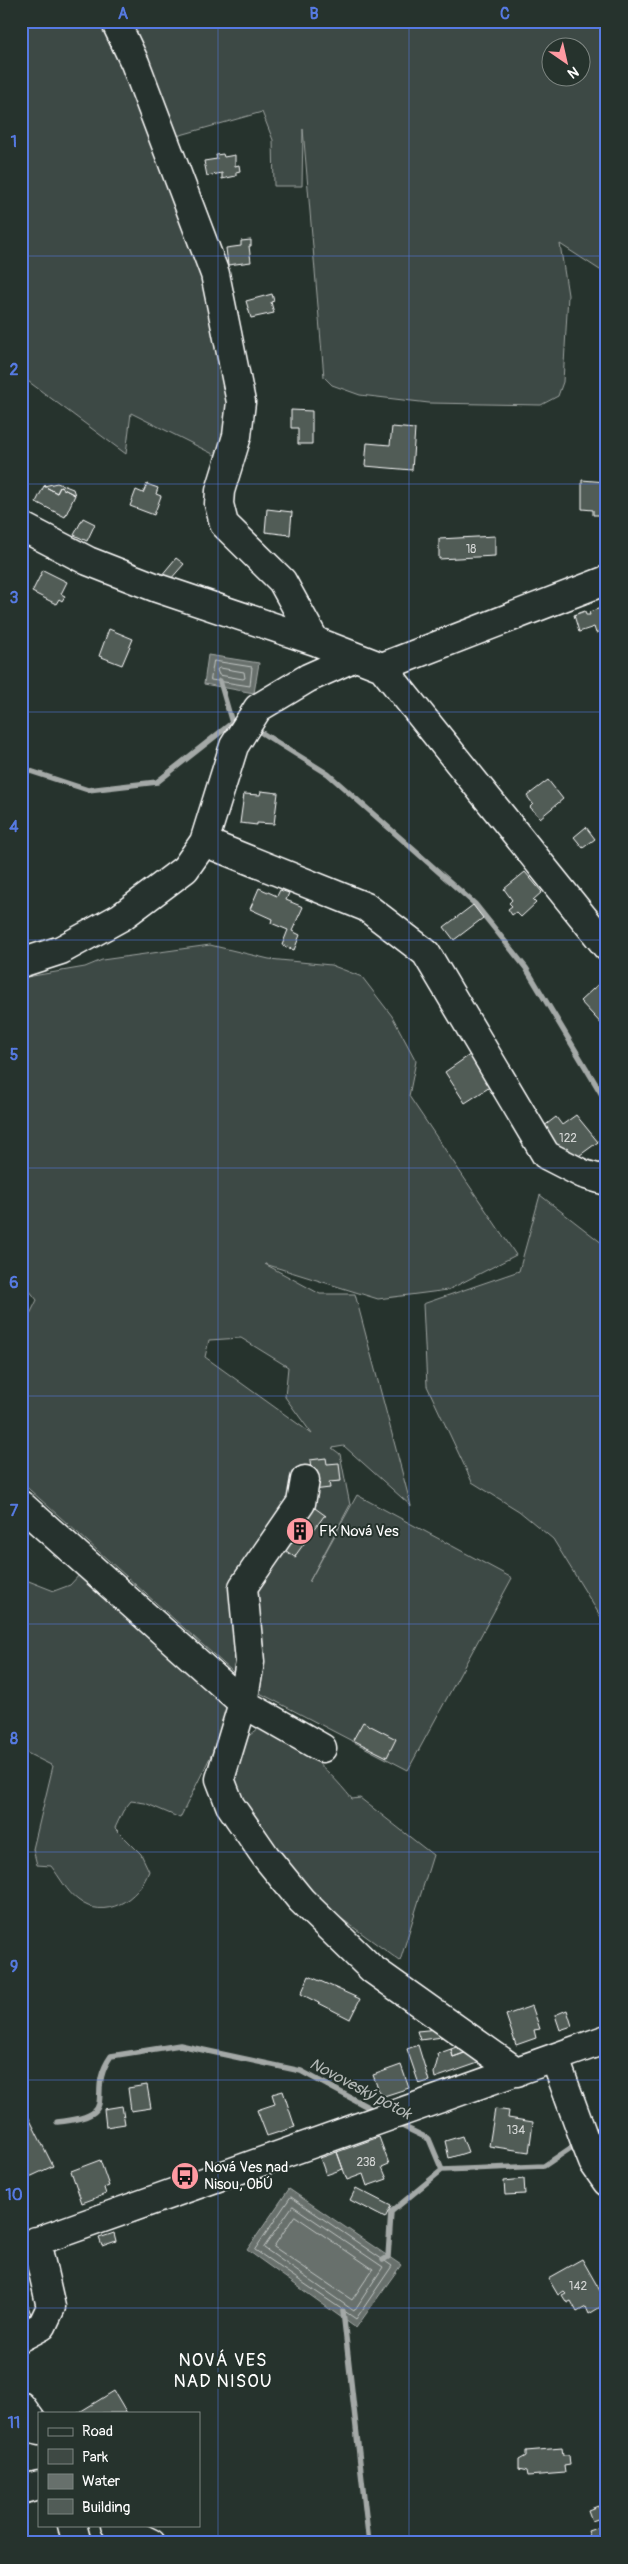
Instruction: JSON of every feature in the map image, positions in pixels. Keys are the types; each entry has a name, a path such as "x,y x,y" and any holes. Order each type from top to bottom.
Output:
{"street":[{"path":"115,21 135,63 216,283 242,402 236,436 220,491 219,504 224,524 282,581 315,642"},
{"path":"21,526 88,560 157,588 382,667 607,947"},
{"path":"382,667 607,580"},
{"path":"21,963 61,950 121,917 185,869 204,842 234,746 258,708 308,678 355,657"},
{"path":"204,842 366,907 426,953 546,1155 583,1174 607,1181"},
{"path":"305,1480 301,1503 244,1587 250,1662 242,1703 220,1779 230,1805 266,1857 301,1900 372,1969 517,2072"},
{"path":"21,1505 242,1703 322,1748"},
{"path":"21,2337 42,2326 51,2307 29,2244 607,2039"},
{"path":"555,2059 597,2150 593,2162 607,2182"},
{"path":"21,2406 38,2431"},
{"path":"21,2490 38,2485"},
{"path":"72,2526 77,2543"},
{"path":"117,2526 151,2543"}],"green space":[{"path":"21,21 607,21 607,271 600,270 560,244 568,295 563,382 558,396 541,405 429,403 360,395 332,385 324,377 303,129 302,186 274,186 273,140 262,112 177,136 200,273 233,405 221,458 131,413 126,454 21,376"},
{"path":"210,945 269,959 331,965 362,977 392,1016 416,1061 409,1096 516,1255 448,1290 378,1299 265,1264 320,1294 355,1294 411,1506 344,1446 332,1448 340,1454 350,1505 309,1582 357,1495 512,1578 408,1770 252,1689 21,1482 21,1332 37,1300 21,1280 21,978 85,967 102,960","holes":["241,1338 288,1367 285,1397 312,1434 205,1357 209,1340"]},
{"path":"540,1195 607,1247 607,1627 553,1539 519,1511 472,1482 427,1386 423,1304 519,1271"},
{"path":"81,1573 233,1711 180,1818 145,1803 131,1801 123,1811 115,1828 141,1854 149,1871 137,1891 120,1904 109,1908 88,1906 70,1893 51,1866 37,1865 33,1849 53,1766 21,1750 21,1578 54,1591 70,1585"},
{"path":"263,1725 289,1741 322,1766 352,1799 360,1798 433,1855 400,1961 302,1890 232,1788 228,1770 246,1738"}],"water":[{"path":"208,655 259,663 254,693 204,684"},
{"path":"289,2189 401,2265 356,2328 247,2250"}],"building":[{"path":"223,154 224,157 235,155 235,166 239,165 240,171 236,172 236,176 222,179 222,173 207,176 204,161 217,159 216,155"},
{"path":"251,240 251,246 249,246 251,262 228,265 226,248 241,246 241,241"},
{"path":"272,294 274,301 271,302 274,313 251,318 246,301"},
{"path":"291,410 312,411 312,444 298,444 298,428 291,428"},
{"path":"392,427 415,429 412,470 365,466 367,443 390,445"},
{"path":"582,480 606,482 607,515 593,515 593,510 582,509"},
{"path":"57,483 73,489 75,495 60,487 57,493 44,486"},
{"path":"147,484 158,488 156,494 161,496 154,515 130,506 136,490 143,493"},
{"path":"44,486 57,493 60,487 75,495 65,517 36,502"},
{"path":"267,509 292,512 290,535 265,532"},
{"path":"83,518 95,524 87,541 74,535"},
{"path":"495,536 495,556 439,559 439,539"},
{"path":"176,558 184,564 170,580 161,576"},
{"path":"43,570 67,582 61,594 65,596 62,601 59,599 56,604 32,592"},
{"path":"607,606 607,629 596,633 594,627 579,632 574,615 585,611 586,615 590,615 589,612"},
{"path":"109,629 133,639 122,665 99,656"},
{"path":"548,780 563,799 540,818 530,807 533,804 527,796"},
{"path":"261,791 278,793 274,824 240,823 244,794 260,795"},
{"path":"586,827 595,839 583,848 574,837"},
{"path":"525,872 542,892 533,900 536,903 521,917 516,912 512,915 508,909 512,906 509,903 512,900 504,889"},
{"path":"259,888 277,896 280,890 289,893 286,900 303,907 292,931 300,935 294,950 282,945 288,930 271,923 272,919 250,909"},
{"path":"473,905 483,918 454,940 444,927"},
{"path":"605,978 607,980 607,1030 580,1001"},
{"path":"474,1052 488,1072 482,1075 490,1087 465,1103 445,1072"},
{"path":"576,1115 598,1142 576,1158 567,1147 558,1153 539,1130 556,1117 562,1125"},
{"path":"326,1458 327,1464 339,1463 341,1481 329,1482 330,1488 313,1490 310,1460"},
{"name":"FK Nová Ves","path":"308,1503 326,1516 324,1516 295,1556 296,1558 278,1545"},
{"path":"363,1722 396,1739 387,1757 353,1740"},
{"path":"309,1976 360,1999 350,2019 301,1994"},
{"path":"532,2006 540,2029 534,2030 536,2038 516,2045 506,2015"},
{"path":"567,2010 572,2026 560,2030 555,2015"},
{"path":"438,2029 450,2036 420,2040 417,2031"},
{"path":"467,2043 470,2051 453,2057 451,2049"},
{"path":"418,2045 429,2081 419,2084 407,2049"},
{"path":"451,2049 453,2057 470,2051 481,2062 435,2078 437,2054"},
{"path":"401,2065 409,2088 381,2097 373,2075"},
{"path":"147,2085 151,2108 131,2111 128,2088"},
{"path":"283,2091 295,2127 267,2136 257,2110 275,2104 272,2094"},
{"path":"21,2102 53,2166 21,2181"},
{"path":"122,2106 125,2124 106,2127 104,2109"},
{"path":"495,2109 509,2111 508,2118 533,2122 529,2152 489,2146"},
{"path":"462,2136 468,2152 449,2158 445,2141"},
{"path":"379,2137 389,2164 382,2167 387,2179 367,2186 363,2174 347,2180 337,2152"},
{"path":"337,2152 343,2169 326,2175 320,2158"},
{"path":"100,2160 109,2186 104,2188 106,2194 82,2203 71,2171"},
{"path":"524,2179 525,2194 505,2195 504,2181"},
{"path":"356,2188 391,2206 385,2218 350,2200"},
{"path":"114,2233 116,2241 102,2246 99,2238"},
{"path":"582,2259 607,2303 589,2314 586,2307 577,2312 571,2301 567,2303 562,2295 566,2293 564,2291 558,2295 548,2278"},
{"path":"21,2288 31,2314 21,2318"},
{"path":"114,2391 126,2412 80,2412"},
{"path":"562,2448 563,2455 569,2455 570,2465 564,2466 565,2473 528,2476 527,2471 519,2469 519,2460 526,2456 526,2451"},
{"path":"598,2506 603,2517 592,2521 588,2510"},
{"path":"600,2527 603,2538 592,2542 588,2531"}],"waterway":[{"path":"220,681 232,723"},
{"path":"21,768 88,790 157,782 232,723 238,725"},
{"path":"254,728 328,774 475,904 526,968 607,1103"},
{"name":"Novoveský potok","path":"57,2122 78,2119 91,2114 97,2109 103,2070 111,2056 180,2045 301,2071 377,2112"},
{"name":"Novoveský potok","path":"396,2123 429,2139 442,2170 544,2166 578,2143"},
{"name":"Novoveský potok","path":"589,2135 607,2124"},
{"path":"383,2260 388,2257 391,2212 442,2170"},
{"path":"343,2311 369,2543"}],"place":[{"name":"FK Nová Ves","path":"300,1531"},
{"name":"Nová Ves nad Nisou, ObÚ","path":"185,2176"}],"district":[{"name":"NOVÁ VES NAD NISOU","path":"223,2370"}]}
